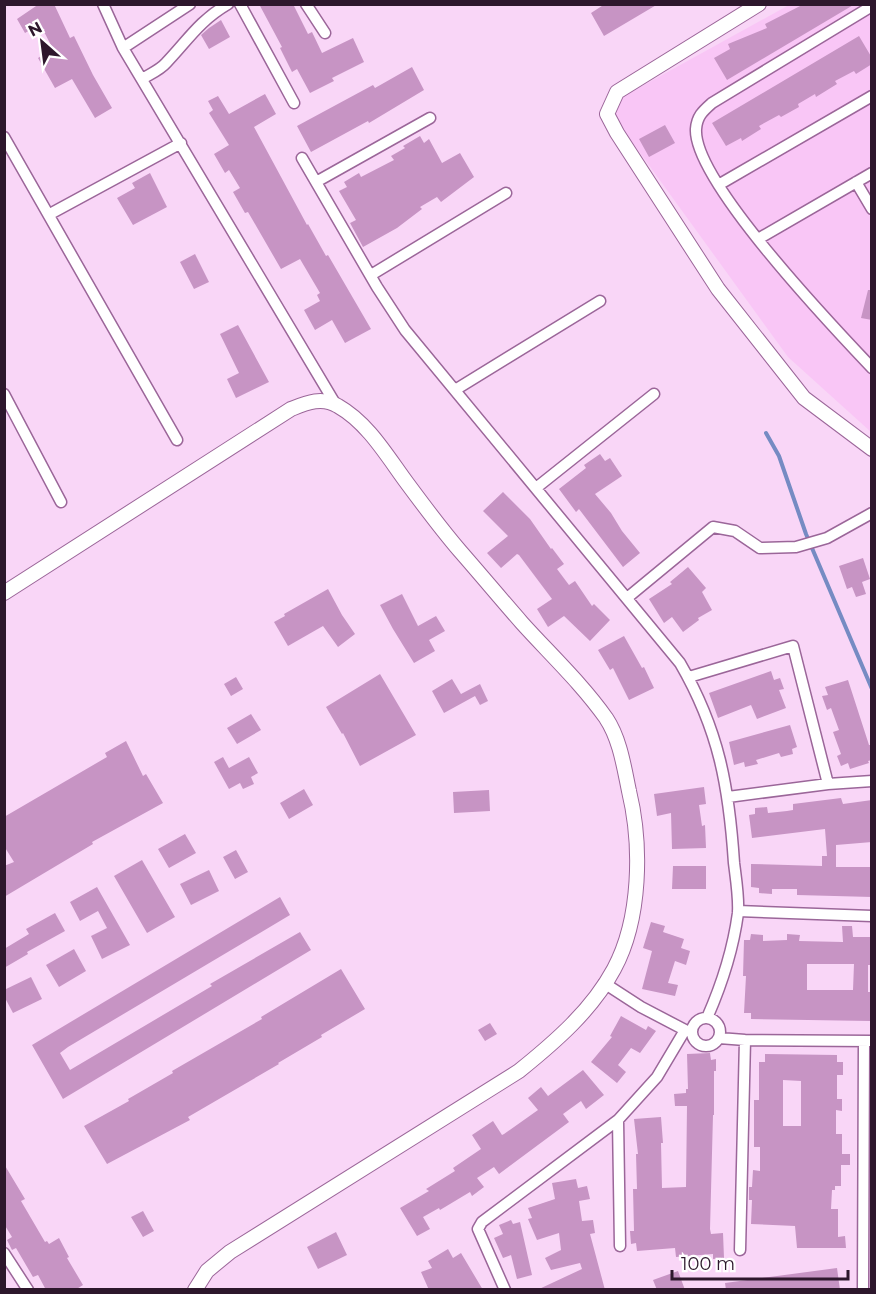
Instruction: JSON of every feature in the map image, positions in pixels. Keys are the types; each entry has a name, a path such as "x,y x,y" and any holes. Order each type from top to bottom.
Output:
{"street":[{"path":"103,4 123,48 182,143 336,405"},
{"path":"123,48 190,4"},
{"path":"142,79 164,65 211,14 228,4"},
{"path":"240,4 294,103"},
{"path":"306,4 325,33"},
{"path":"759,4 617,92 607,114 617,133 725,298 804,398 872,450"},
{"path":"872,6 712,103 698,116 696,132 703,154 720,184 758,238 817,309 872,368"},
{"path":"720,184 872,96"},
{"path":"316,182 430,118"},
{"path":"4,137 177,440"},
{"path":"50,214 182,143"},
{"path":"302,158 405,330 680,663 699,696 713,734 728,797 738,911 729,960 707,1018"},
{"path":"758,238 872,173"},
{"path":"856,182 872,209"},
{"path":"371,275 506,193"},
{"path":"455,390 600,301"},
{"path":"4,394 61,502"},
{"path":"536,488 654,394"},
{"path":"4,593 291,410 306,402 321,400 336,405 352,416 370,434 433,518 607,720 619,746 633,809 636,881 633,912 627,938 614,969 589,1005 554,1042 519,1071 230,1252 207,1271 195,1290"},
{"path":"627,598 713,527 735,531 760,548 796,547 826,538 872,513"},
{"path":"688,677 793,646 828,784"},
{"path":"728,797 828,784 872,781"},
{"path":"738,911 872,916"},
{"path":"604,983 641,1007 688,1031 700,1046 710,1046 719,1038 868,1041 863,1290"},
{"path":"505,1290 478,1229 491,1214 618,1120 657,1077 698,1020 712,1019 719,1026 719,1038"},
{"path":"740,1250 745,1040"},
{"path":"618,1120 620,1246"},
{"path":"4,1253 28,1290"}],"shaded area":[{"path":"789,5 871,5 871,432 788,357 606,106"}],"building":[{"path":"39,4 54,4 70,38 74,36 112,108 95,118 72,79 55,88 38,58 53,49 40,24 25,33 17,19"},
{"path":"259,4 293,4 308,34 312,32 322,53 353,38 364,62 332,78 334,81 310,93 297,69 292,72 280,48 282,47"},
{"path":"605,4 658,4 604,36 591,13"},
{"path":"804,4 855,4 727,80 714,58 730,49 728,44 767,28 765,24"},
{"path":"221,20 230,37 209,49 201,35"},
{"path":"859,36 872,58 872,64 856,74 854,71 835,81 837,84 816,97 815,94 798,104 799,107 759,126 761,129 742,141 741,138 726,146 712,123"},
{"path":"412,67 424,90 369,123 368,121 311,152 297,126"},
{"path":"265,94 276,114 254,127 307,225 326,256 328,255 371,329 345,343 332,320 315,330 304,310 320,301 317,295 320,293 300,259 281,269 248,212 245,213 233,192 240,188 229,170 225,173 214,154 229,145 209,113 213,110 208,101 218,96 229,114"},
{"path":"665,125 675,143 649,157 639,139"},
{"path":"420,136 424,143 429,139 442,163 460,153 474,177 441,202 437,197 420,207 422,209 397,228 363,247 350,223 356,220 339,191 347,187 344,182 359,173 361,177 394,160 391,156"},
{"path":"150,173 167,207 133,225 117,198 135,188 132,183"},
{"path":"195,254 209,282 194,289 180,262"},
{"path":"868,290 872,290 872,320 861,318"},
{"path":"238,325 269,382 236,398 227,379 239,373 220,334"},
{"path":"600,454 605,461 610,458 622,476 595,494 640,553 623,567 579,509 576,512 559,489 586,468 584,465"},
{"path":"503,492 530,519 564,564 557,569 569,585 575,581 592,606 594,604 610,620 590,641 564,616 548,627 537,609 552,599 519,555 517,554 501,568 487,553 508,536 483,511"},
{"path":"863,558 870,579 862,582 866,594 856,597 852,587 847,589 839,566"},
{"path":"688,567 706,588 702,592 712,610 698,618 699,620 683,632 672,617 664,623 649,599 672,584 670,582"},
{"path":"328,589 355,634 338,647 323,626 288,646 274,622"},
{"path":"402,594 418,626 436,616 445,631 429,640 435,651 414,663 380,605"},
{"path":"624,636 642,668 644,667 654,688 629,700 613,668 610,670 598,650"},
{"path":"771,671 774,680 780,678 784,689 779,690 786,708 757,719 751,705 718,718 709,693"},
{"path":"380,674 416,735 360,766 326,707"},
{"path":"236,677 243,689 231,696 224,684"},
{"path":"452,679 461,694 480,684 488,701 480,705 475,696 444,713 432,691"},
{"path":"848,680 869,745 872,745 872,760 850,769 848,763 841,766 837,756 841,754 833,732 839,730 831,708 827,710 822,696 828,695 825,687"},
{"path":"251,714 261,730 237,744 227,728"},
{"path":"790,725 797,747 792,749 793,754 781,757 779,753 756,760 758,764 745,767 744,762 734,765 729,742"},
{"path":"126,741 143,776 146,774 163,803 92,842 93,844 4,897 4,866 14,862 4,846 4,817 107,757 105,753"},
{"path":"223,757 229,768 249,757 258,773 251,777 254,784 243,789 240,783 229,789 214,762"},
{"path":"704,787 706,804 699,805 702,826 705,825 706,848 672,849 671,813 657,816 654,794"},
{"path":"304,789 313,805 289,819 280,803"},
{"path":"489,790 490,811 454,813 453,792"},
{"path":"841,798 843,804 872,800 872,842 836,845 836,867 872,867 872,897 797,895 797,889 772,889 772,894 759,893 759,888 751,887 751,864 822,866 822,856 827,856 825,829 752,838 749,815 755,814 755,808 767,807 768,813 787,811 793,810 793,804"},
{"path":"185,834 196,853 169,868 158,849"},
{"path":"236,850 248,872 235,879 223,857"},
{"path":"142,860 175,917 147,933 114,876"},
{"path":"673,866 706,866 706,889 672,889"},
{"path":"209,870 219,891 191,905 180,884"},
{"path":"97,887 130,945 102,959 91,936 107,928 98,911 80,921 70,902"},
{"path":"280,897 290,915 60,1053 70,1070 300,932 311,950 63,1099 32,1045"},
{"path":"55,913 65,931 4,968 4,949 29,934 26,929"},
{"path":"651,922 665,926 663,932 684,939 681,948 690,951 686,965 675,961 668,983 678,985 675,996 642,989 652,951 643,948"},
{"path":"842,926 852,926 853,937 872,937 872,965 868,965 868,992 872,992 870,1021 751,1019 751,1013 744,1013 746,976 743,976 744,940 750,940 751,934 763,935 763,941 787,940 787,934 800,935 799,941 843,942","holes":["807,964 854,964 853,990 807,990"]},
{"path":"74,949 86,971 59,987 46,965"},
{"path":"341,969 365,1009 321,1035 322,1037 279,1064 188,1117 190,1120 107,1164 84,1126 129,1101 128,1099 173,1073 172,1071 262,1019 261,1017"},
{"path":"31,977 42,999 13,1013 4,996 4,990"},
{"path":"621,1016 646,1030 648,1026 656,1031 640,1053 631,1048 618,1065 626,1072 617,1083 591,1062 612,1037 610,1036"},
{"path":"490,1023 497,1034 485,1041 478,1030"},
{"path":"710,1053 711,1060 716,1059 716,1071 714,1071 710,1229 711,1234 723,1233 724,1258 713,1259 713,1254 676,1257 675,1248 637,1251 636,1243 631,1244 630,1231 634,1231 633,1189 637,1189 636,1154 638,1154 634,1119 661,1117 662,1188 686,1187 687,1106 675,1106 674,1094 686,1093 688,1089 687,1054"},
{"path":"765,1054 837,1055 837,1062 843,1062 843,1075 837,1075 837,1099 842,1099 842,1111 836,1110 836,1134 842,1134 842,1154 850,1154 850,1165 841,1165 841,1186 835,1186 835,1190 832,1190 831,1209 838,1209 838,1237 845,1236 846,1248 797,1248 795,1226 751,1224 752,1200 749,1200 749,1187 752,1187 753,1170 760,1171 760,1147 754,1147 754,1100 759,1100 759,1062 765,1062","holes":["783,1080 801,1081 801,1126 783,1126"]},
{"path":"583,1070 604,1095 586,1109 581,1101 563,1114 569,1122 499,1174 494,1167 477,1178 484,1187 472,1196 470,1192 440,1210 439,1208 423,1217 430,1229 417,1236 400,1208 429,1191 426,1189 455,1171 453,1168 481,1149 472,1135 493,1121 502,1135 504,1134 538,1110 528,1098 541,1087 548,1096"},
{"path":"4,1164 25,1199 21,1201 45,1242 49,1244 59,1238 69,1257 67,1258 83,1285 75,1290 46,1290 38,1275 33,1277 16,1248 12,1250 7,1240 12,1237 4,1224"},
{"path":"576,1179 578,1188 587,1186 590,1199 579,1201 582,1221 593,1220 595,1233 590,1234 605,1290 537,1290 582,1269 580,1263 551,1270 545,1258 561,1250 559,1233 537,1240 528,1219 532,1218 528,1208 555,1199 552,1183"},
{"path":"143,1211 154,1231 143,1237 131,1217"},
{"path":"511,1220 513,1224 520,1222 532,1275 517,1279 511,1255 503,1258 494,1238 503,1234 499,1225"},
{"path":"336,1232 347,1255 318,1269 307,1247"},
{"path":"448,1249 453,1258 461,1253 483,1290 429,1290 421,1272 432,1268 428,1261"},
{"path":"837,1268 840,1290 726,1290 725,1283"},
{"path":"678,1271 685,1290 657,1290 653,1280"}],"waterway":[{"path":"766,433 779,456 806,534 872,689"}]}
